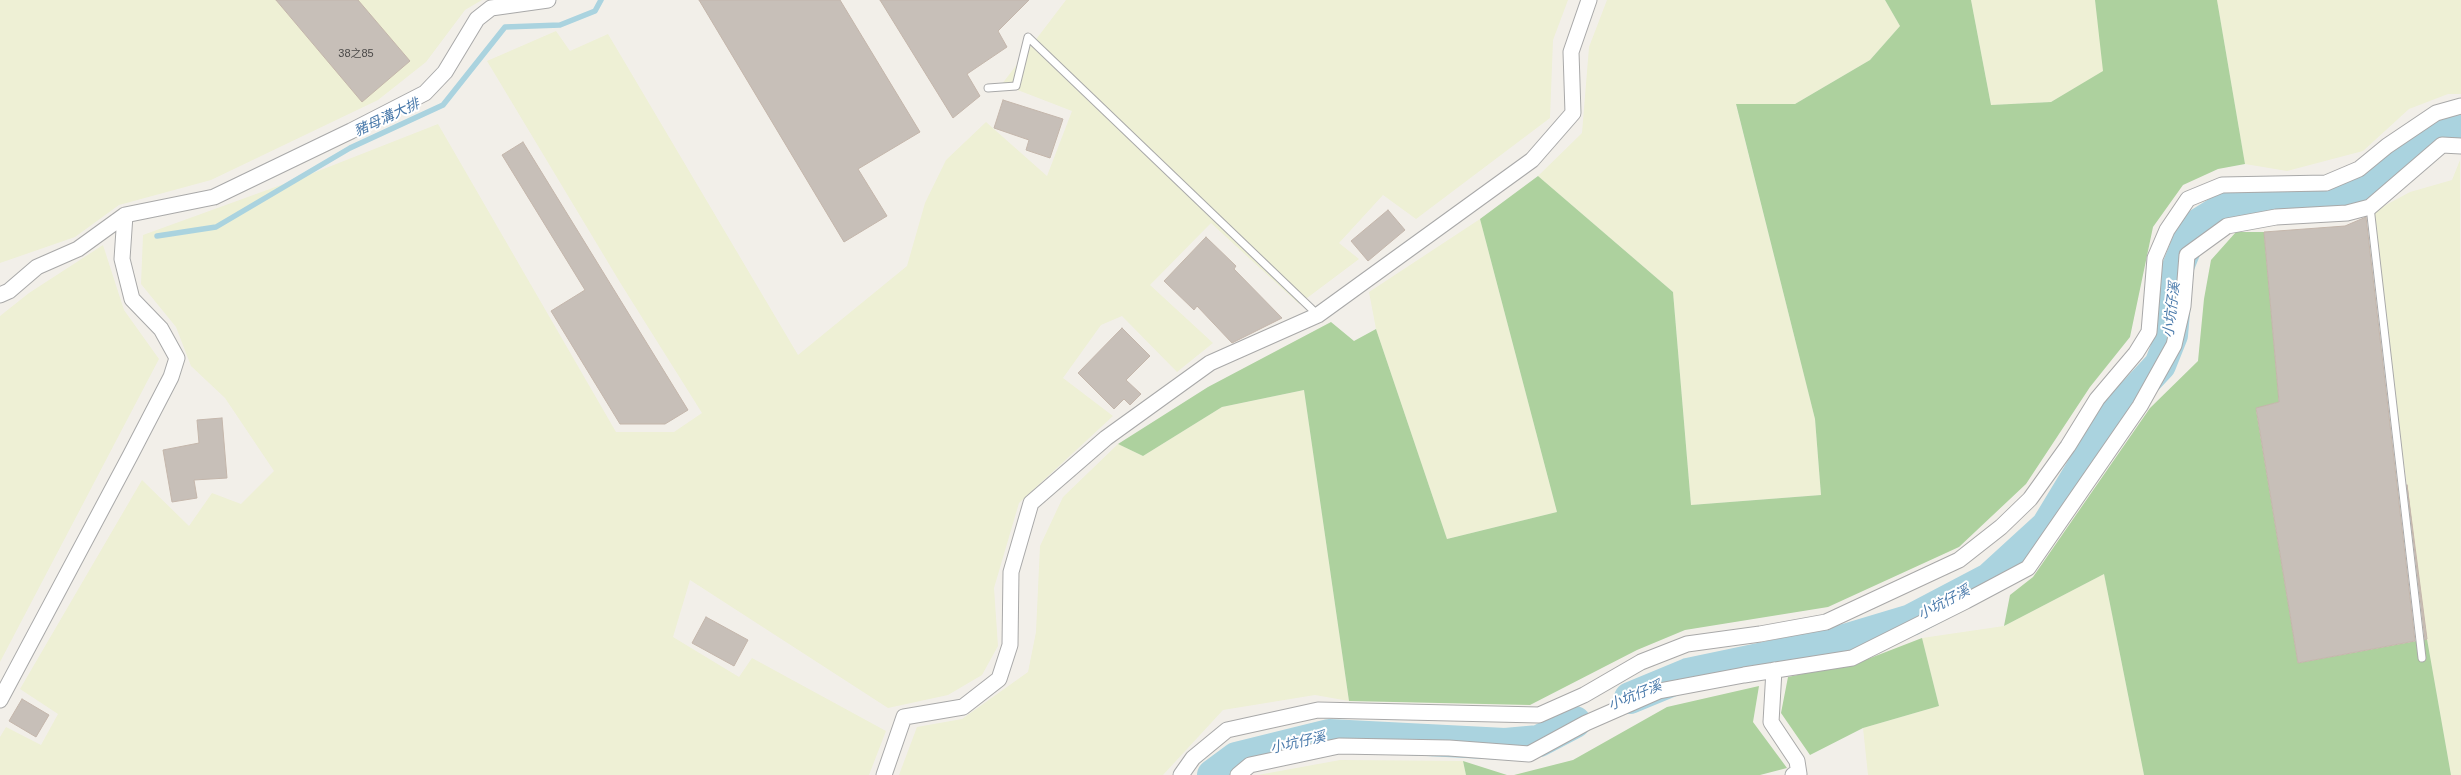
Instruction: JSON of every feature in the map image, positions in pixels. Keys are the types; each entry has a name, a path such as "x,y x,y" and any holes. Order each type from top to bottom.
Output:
{"street":[{"path":"0,295 9,291 37,267 78,249 126,215 214,197 425,93 445,72 477,20 491,8 548,0"},
{"path":"884,775 904,717 963,708 999,679 1010,645 1011,572 1031,503 1106,438 1210,363 1318,315 1532,160 1572,112 1571,52 1588,0"},
{"path":"1180,775 1193,758 1227,730 1318,710 1539,715 1584,695 1641,662 1687,644 1760,634 1826,622 1958,560 2001,527 2030,499 2068,446 2097,399 2136,353 2148,332 2155,258 2167,230 2188,199 2222,185 2326,183 2359,169 2436,113 2461,106"},
{"path":"1238,775 1250,764 1339,746 1449,748 1529,754 1586,723 1659,691 1774,670 1852,658 2028,568 2140,406 2174,345 2183,306 2187,255 2228,226 2276,217 2347,213 2370,207 2442,144 2461,146"},
{"path":"0,700 133,450 170,377 177,358 162,329 132,299 122,259 126,215"},
{"path":"1774,670 1772,722 1798,761 1799,774 1793,775"}],"lane":[{"path":"988,88 1016,86 1028,37 1318,315"},
{"path":"2370,207 2422,658"}],"green space":[{"path":"0,0 482,0 465,10 426,62 378,100 211,180 119,205 75,237 0,263"},
{"path":"1066,0 1568,0 1553,40 1550,118 1416,219 1383,195 1339,243 1359,259 1299,304 1211,223 1150,285 1213,343 1177,372 1122,316 1101,325 1063,378 1113,416 1019,503 994,588 998,646 982,675 948,695 888,708 690,580 673,637 739,677 752,658 886,731 869,775 0,775 0,737 6,727 41,745 58,714 20,689 142,480 189,526 212,493 241,504 274,471 225,398 191,366 176,327 141,284 143,235 303,177 438,124 616,432 674,432 702,413 621,284 487,61 556,31 570,51 608,34 798,355 907,266 925,203 946,160 986,122 1047,176 1072,111 1002,84"},
{"path":"1607,0 1885,0 1900,26 1870,60 1795,104 1736,105 1815,419 1821,495 1691,505 1673,292 1538,176 1582,133 1589,47"},
{"path":"1885,0 1971,0 1991,105 2051,102 2103,71 2095,0 2217,0 2245,164 2218,169 2183,185 2153,227 2130,337 2090,387 2026,484 1959,547 1828,607 1685,630 1637,650 1530,705 1349,701 1304,390 1222,407 1143,456 1118,444 1208,387 1331,322 1354,341 1376,329 1447,539 1557,512 1480,219 1538,176 1673,292 1691,505 1821,495 1815,419 1736,104 1795,104 1870,60 1900,26"},
{"path":"1971,0 2095,0 2104,71 2051,102 1991,105"},
{"path":"2217,0 2461,0 2461,94 2448,94 2409,109 2363,151 2287,171 2245,164"},
{"path":"2460,160 2461,775 2451,775 2427,639 2371,213 2410,192 2452,180"},
{"path":"1480,219 1557,512 1447,539 1376,329 1369,292"},
{"path":"2236,232 2264,232 2279,402 2256,409 2298,663 2427,639 2451,775 2144,775 2104,574 2004,626 2010,595 2033,577 2150,408 2198,361 2204,299 2211,260"},
{"path":"103,245 124,310 159,359 0,662 0,316 29,293"},
{"path":"1304,390 1349,701 1315,695 1223,710 1163,775 899,775 917,727 962,719 1028,672 1036,632 1040,546 1063,497 1118,444 1143,456 1222,407"},
{"path":"2104,574 2144,775 1868,775 1863,728 1939,706 1922,638 2004,626"},
{"path":"1922,638 1939,706 1863,728 1810,755 1781,713 1788,677 1860,662"},
{"path":"1759,686 1753,722 1787,768 1760,775 1514,775 1573,760 1667,707"},
{"path":"1340,760 1463,761 1466,775 1258,775"},
{"path":"1463,761 1507,775 1466,775"}],"building":[{"path":"276,0 358,0 410,61 362,102"},
{"path":"699,0 840,0 920,132 858,169 887,216 844,242"},
{"path":"880,0 1029,0 998,31 1007,47 967,74 980,96 953,118"},
{"path":"1003,100 1063,119 1050,158 1026,150 1029,140 994,128"},
{"path":"523,142 688,410 665,424 620,424 551,311 585,290 502,155"},
{"path":"1388,210 1405,230 1368,261 1351,241"},
{"path":"2366,217 2415,641 2298,663 2256,408 2279,402 2264,232 2345,226"},
{"path":"1206,237 1236,266 1234,269 1282,318 1232,343 1197,306 1194,310 1164,281"},
{"path":"1122,328 1150,356 1126,380 1141,394 1130,405 1124,399 1114,409 1078,373"},
{"path":"222,418 227,478 194,480 197,498 172,502 163,450 199,443 197,420"},
{"path":"2407,485 2427,639 2425,640"},
{"path":"706,617 748,640 734,666 692,643"},
{"path":"22,699 49,715 36,737 9,721"}],"waterway":[{"name":"豬母溝大排","path":"157,236 216,227 350,148 443,105 505,27 560,25 595,11 601,0"},
{"name":"小坑仔溪","path":"1630,698 1688,674 1831,644 1911,620 1989,579 2047,526 2116,412 2160,365 2172,335 2178,267 2194,227 2223,209 2298,203 2368,190 2407,155 2444,132 2461,131"},
{"name":"小坑仔溪","path":"1213,775 1236,758 1329,735 1505,744 1539,741 1575,722"}]}
